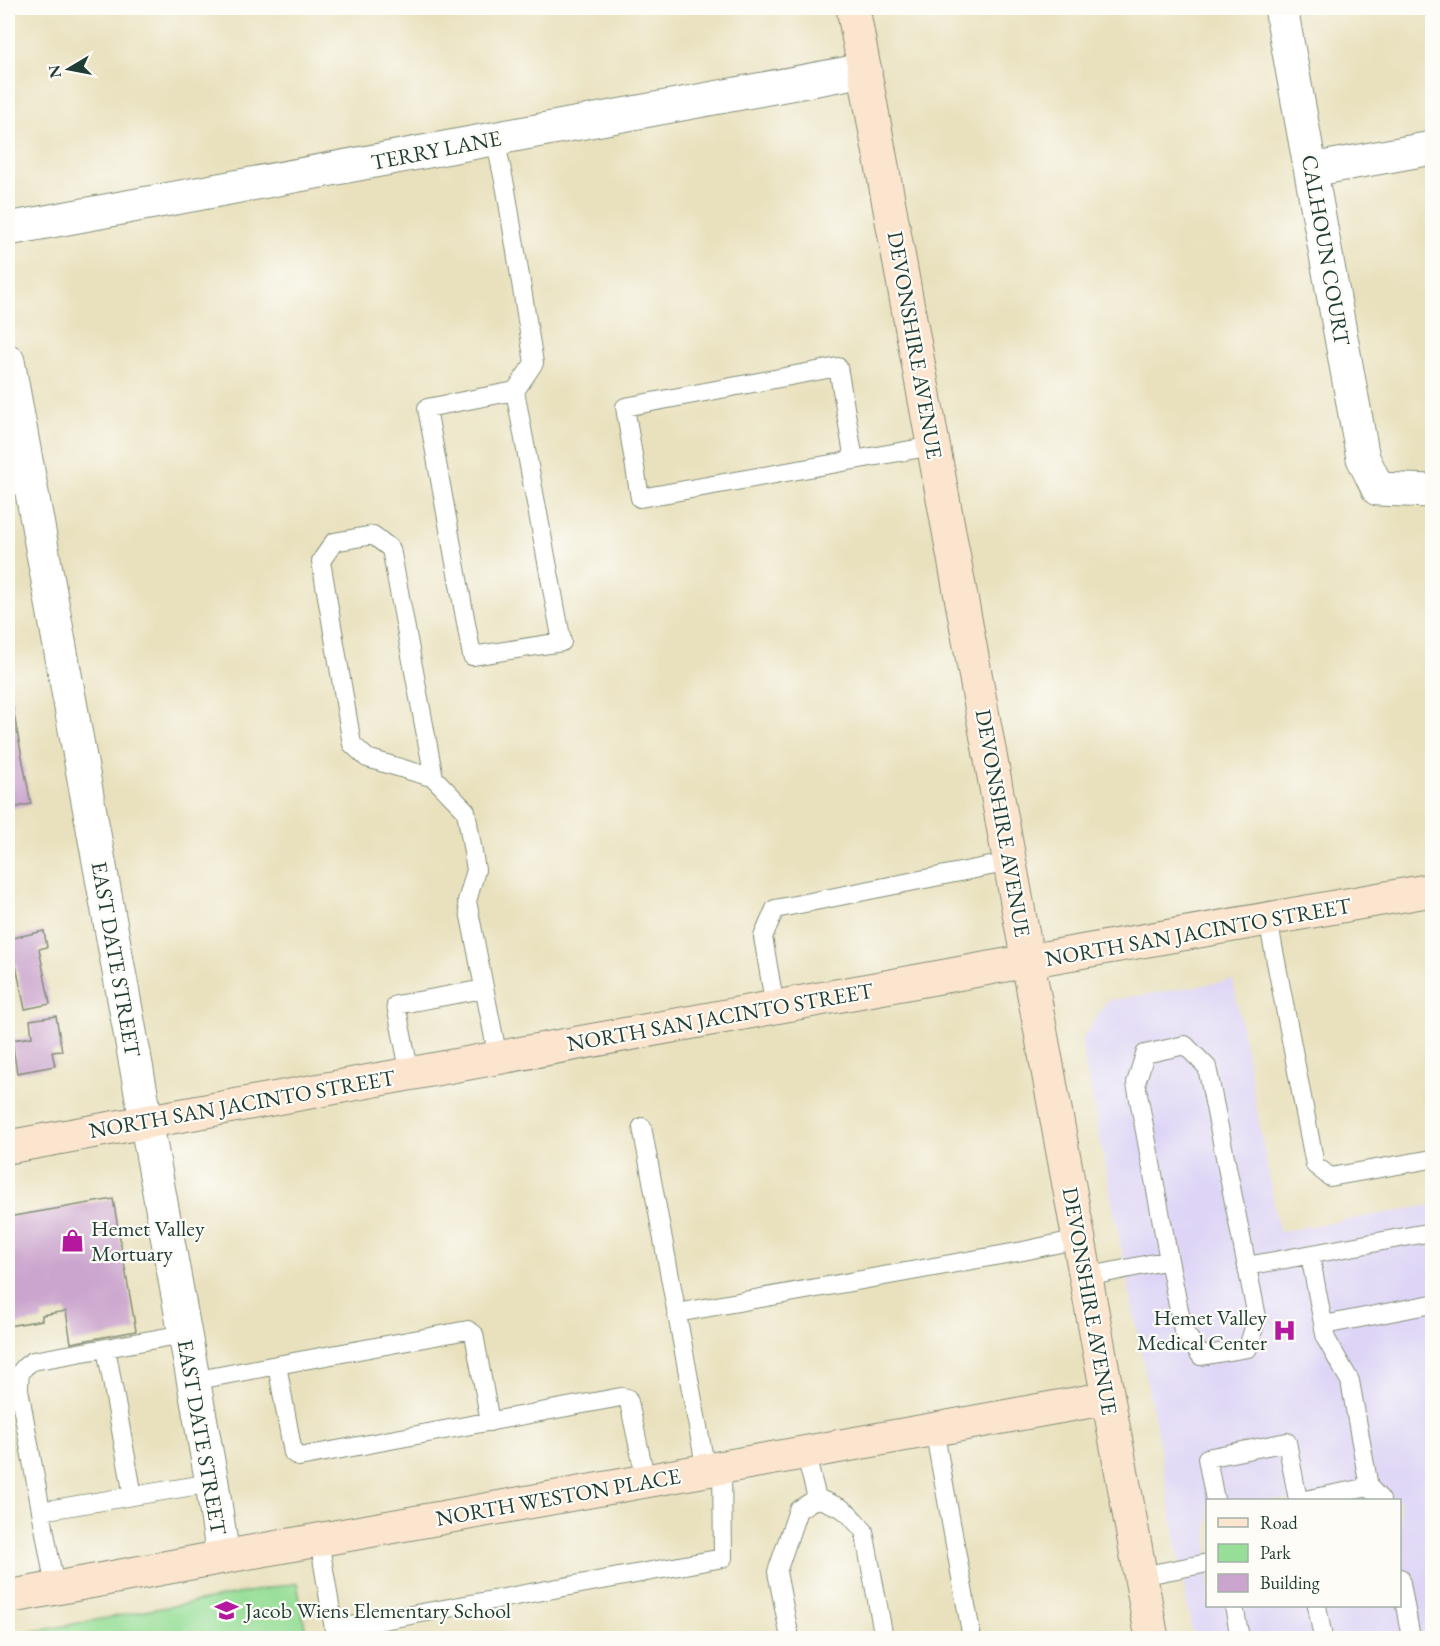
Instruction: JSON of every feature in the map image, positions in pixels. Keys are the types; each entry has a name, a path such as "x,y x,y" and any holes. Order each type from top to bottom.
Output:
{"street":[{"name":"DEVONSHIRE AVENUE","path":"853,8 1152,1638"},
{"name":"CALHOUN COURT","path":"1281,8 1363,458 1378,489 1432,491"},
{"name":"TERRY LANE","path":"8,229 865,70"},
{"path":"1311,170 1432,148"},
{"name":"EAST DATE STREET","path":"8,361 212,1483 223,1557"},
{"name":"NORTH SAN JACINTO STREET","path":"8,1147 1028,961 1432,890"},
{"name":"NORTH WESTON PLACE","path":"8,1598 223,1557 1108,1398"}],"lane":[{"path":"495,139 506,190 534,363 516,391 562,642 472,656 427,408 516,391"},
{"path":"854,460 838,368 625,407 640,498 933,446"},
{"path":"434,778 391,549 373,535 334,542 321,561 352,744 367,758 434,778 466,811 476,870 467,902 498,1058"},
{"path":"775,1007 763,937 775,909 1010,862"},
{"path":"1268,920 1314,1165 1330,1177 1432,1159"},
{"path":"410,1074 396,1005 484,989"},
{"path":"1185,1045 1207,1067 1257,1317 1248,1348 1201,1356 1183,1330 1169,1260 1136,1083 1145,1054 1185,1045"},
{"path":"319,1540 334,1629 723,1558 714,1469 677,1313 642,1127"},
{"path":"1247,1266 1432,1232"},
{"path":"677,1313 1079,1239"},
{"path":"1310,1255 1326,1339 1350,1381 1375,1494 1317,1499"},
{"path":"1086,1276 1169,1260"},
{"path":"1324,1325 1432,1304"},
{"path":"193,1381 468,1330 474,1334 490,1422"},
{"path":"56,1588 19,1389 24,1366 33,1361 184,1334"},
{"path":"106,1348 133,1496"},
{"path":"277,1365 293,1453 299,1457 621,1397 627,1398 646,1481"},
{"path":"934,1429 972,1638"},
{"path":"1215,1499 1207,1458 1287,1442 1298,1499"},
{"path":"805,1452 817,1498"},
{"path":"41,1511 212,1483"},
{"path":"790,1638 777,1572 798,1510 817,1498"},
{"path":"817,1498 841,1508 864,1531 884,1638"},
{"path":"1141,1575 1206,1563"},
{"path":"1401,1583 1411,1638"},
{"path":"1234,1607 1240,1638"},
{"path":"1317,1607 1323,1638"}],"shaded area":[{"name":"Hemet Valley Medical Center","path":"1233,980 1279,1232 1432,1205 1432,1638 1193,1638 1156,1427 1081,1041 1107,1001"}],"green space":[{"name":"Jacob Wiens Elementary School","path":"297,1583 307,1638 8,1638 8,1636"}],"building":[{"path":"8,694 10,694 31,804 8,809"},
{"path":"44,931 47,947 39,949 50,1004 25,1009 15,961 8,962 8,939"},
{"path":"56,1016 62,1051 52,1052 55,1066 17,1073 12,1040 32,1037 30,1020"},
{"path":"113,1199 136,1331 71,1343 66,1311 42,1315 42,1320 8,1326 8,1217"}],"place":[{"name":"Hemet Valley Mortuary","path":"73,1241"},
{"name":"Hemet Valley Medical Center","path":"1285,1330"},
{"name":"Jacob Wiens Elementary School","path":"227,1610"}]}
